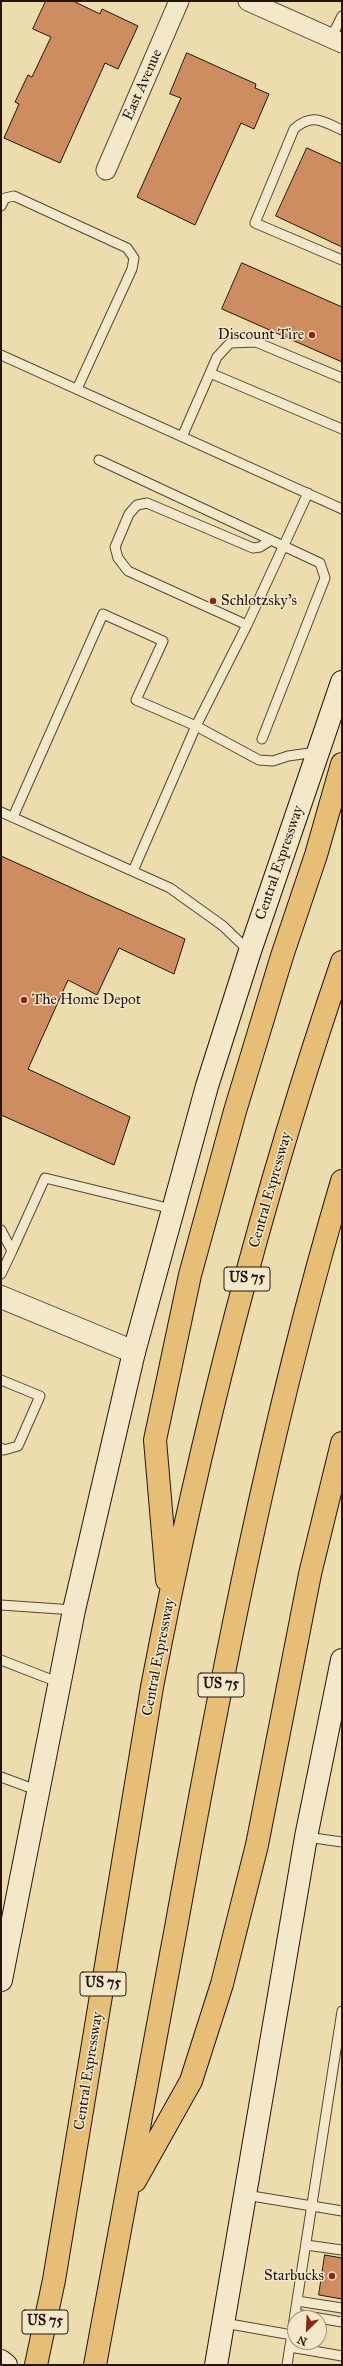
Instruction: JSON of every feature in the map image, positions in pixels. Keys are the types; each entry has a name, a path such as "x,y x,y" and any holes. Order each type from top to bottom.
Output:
{"highway":[{"path":"168,1601 155,1440 190,1275 235,1110 282,956 316,855 342,764"},
{"name":"Central Expressway","path":"36,2365 54,2280 152,1687 168,1601 221,1375 243,1293 287,1134 342,962"},
{"name":"US 75","path":"95,2365 205,1766 252,1535 295,1355 342,1181"},
{"path":"127,2196 191,2081 222,1984 256,1845 310,1574 342,1443"}],"main road":[{"name":"Central Expressway","path":"1,1980 3,1953 40,1791 74,1610 134,1352 207,1086 250,951 342,682"},
{"path":"1,1297 134,1352"},
{"path":"216,2365 306,1837 342,1660"},
{"path":"202,2365 222,2333"},
{"path":"1,2362 6,2365"}],"street":[{"name":"East Avenue","path":"106,170 180,1"},
{"path":"248,1 336,40"}],"lane":[{"path":"336,40 342,16"},
{"path":"342,130 317,119 303,121 294,129 255,223 342,260"},
{"path":"1,206 5,198 14,196 128,248 134,258 132,269 77,389"},
{"path":"182,437 217,357 230,343 256,342 342,378"},
{"path":"1,355 342,509"},
{"path":"210,373 342,429"},
{"path":"99,460 320,563 325,578 262,739"},
{"path":"133,871 196,726 247,625 308,493"},
{"path":"247,625 128,571 118,558 114,547 128,514 137,505 147,503 253,548 260,547 271,540"},
{"path":"13,817 103,614 163,641 136,700 196,726 258,760 273,761 288,756 317,752"},
{"path":"1,812 133,871 186,898 223,926 250,951"},
{"path":"1,1274 45,1178 172,1209"},
{"path":"1,1230 12,1251"},
{"path":"1,1380 40,1396 18,1446 4,1450 1,1448"},
{"path":"1,1605 74,1610"},
{"path":"1,1660 60,1684"},
{"path":"1,1777 40,1791"},
{"path":"306,1837 342,1842"},
{"path":"296,2310 342,2011"},
{"path":"246,2196 342,2211"},
{"path":"306,2244 342,2250"},
{"path":"297,2301 342,2308"},
{"path":"327,2319 342,2322"},
{"path":"222,2333 287,2335"},
{"path":"287,2365 290,2350"},
{"path":"307,2350 342,2356"}],"building":[{"path":"46,1 73,1 100,14 102,9 138,26 118,69 105,63 60,163 4,138 19,104 15,102 28,75 32,77 51,37 33,29"},
{"path":"187,53 256,84 255,88 269,94 254,129 241,123 195,225 137,197 181,98 170,94"},
{"path":"307,148 342,164 342,247 276,216"},
{"name":"Discount Tire","path":"242,263 342,307 342,362 222,309"},
{"path":"1,856 185,939 174,974 119,948 97,995 68,980 28,1069 130,1117 114,1165 1,1115"},
{"name":"Starbucks","path":"325,2255 342,2258 342,2299 319,2295"}],"place":[{"name":"Discount Tire","path":"312,335"},
{"name":"Schlotzsky's","path":"213,601"},
{"name":"The Home Depot","path":"24,1000"},
{"name":"Starbucks","path":"332,2276"}]}
